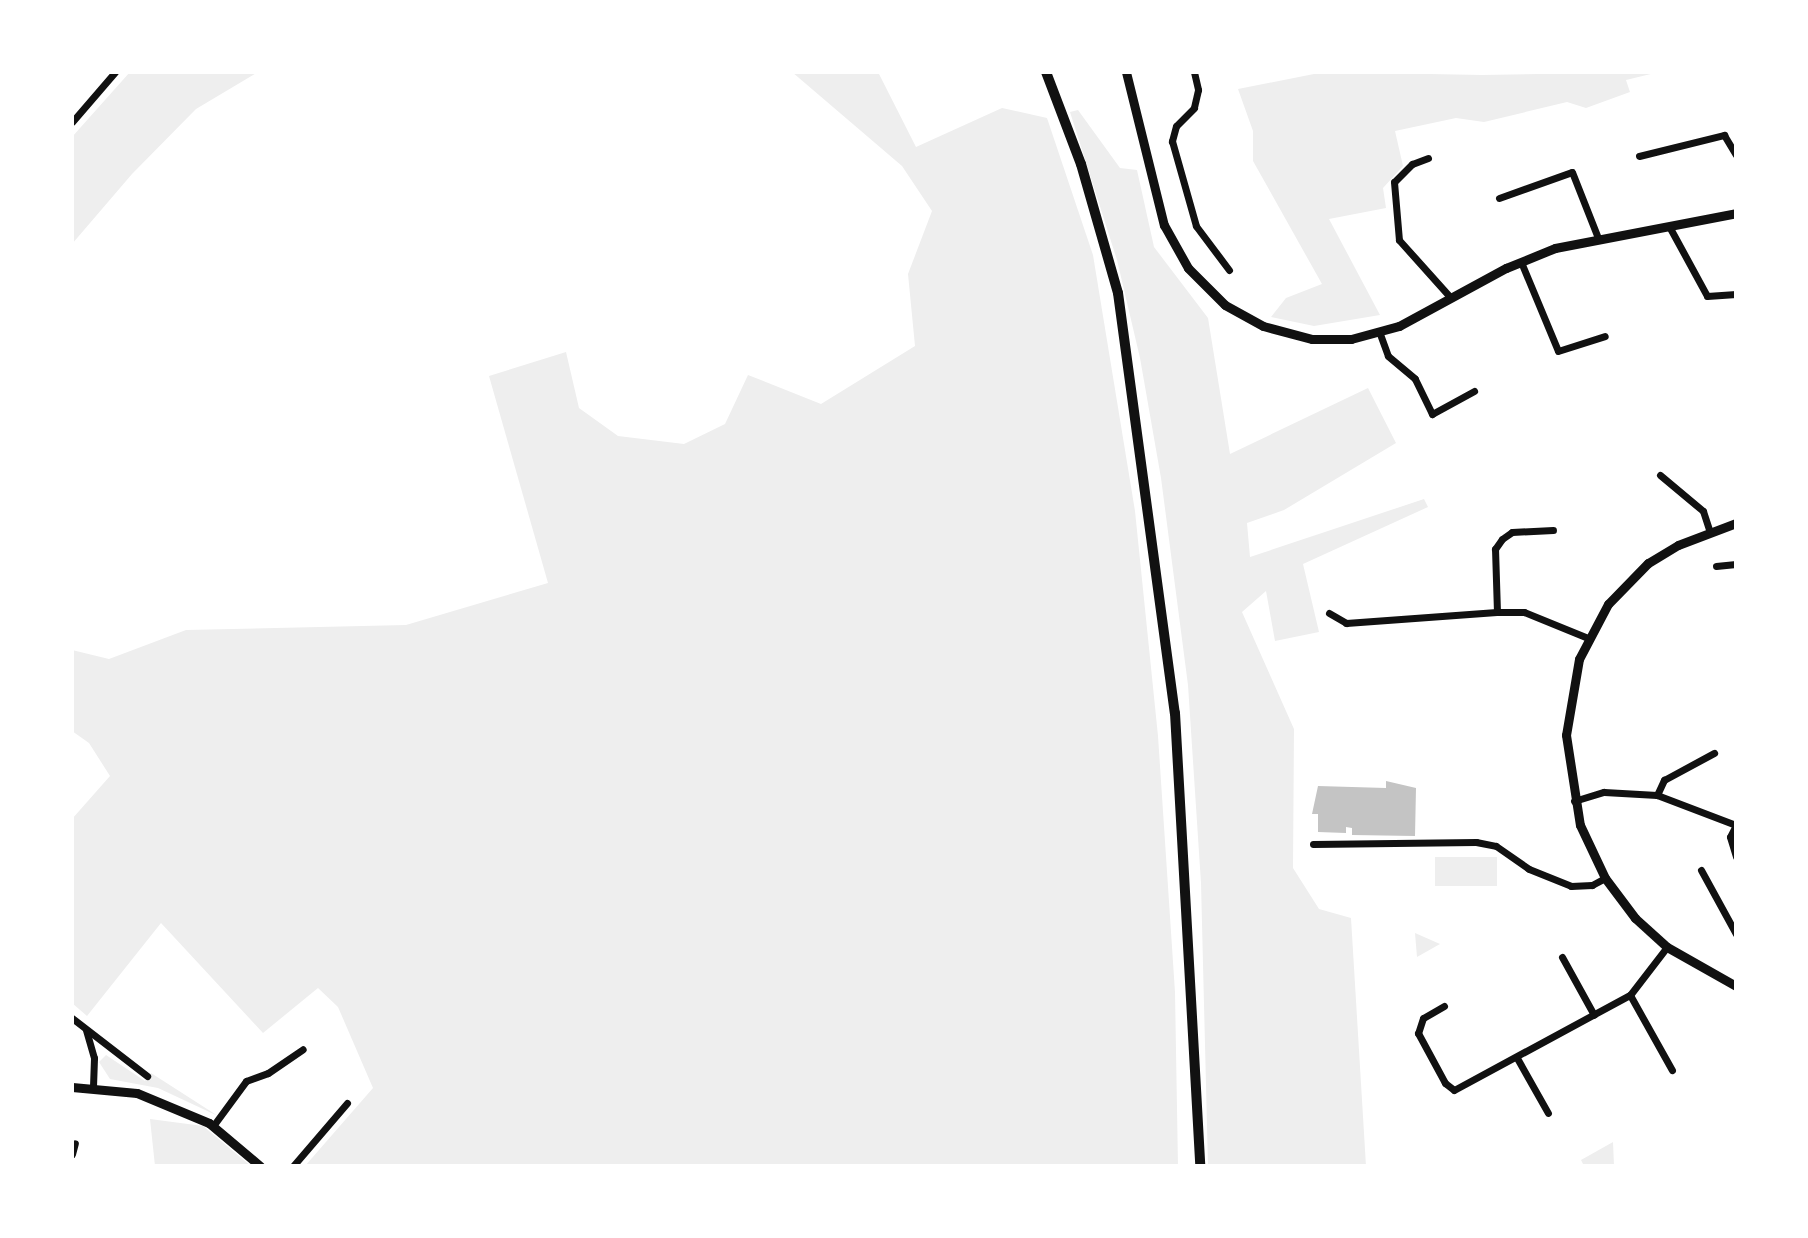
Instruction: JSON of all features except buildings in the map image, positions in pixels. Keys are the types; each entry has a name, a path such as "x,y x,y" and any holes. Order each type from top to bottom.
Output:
{"main road":[{"path":"1046,75 1081,164 1118,293 1175,713 1200,1166"}],"street":[{"path":"72,122 114,72"},
{"path":"1126,72 1164,225 1188,268 1225,305 1263,326 1312,339 1380,334 1521,261 1598,239 1670,228 1736,213"},
{"path":"1194,72 1198,90 1194,108 1176,126 1172,141 1196,226 1229,270"},
{"path":"1639,156 1724,135 1736,155"},
{"path":"1429,158 1412,164 1394,182 1399,240 1451,298"},
{"path":"1499,198 1572,172 1598,239"},
{"path":"1670,228 1707,296 1736,294"},
{"path":"1521,261 1558,351 1605,336"},
{"path":"1380,334 1388,356 1415,379 1432,414 1474,391"},
{"path":"1660,475 1703,511 1710,532"},
{"path":"1736,523 1710,532 1648,563 1608,604 1588,638 1571,689 1566,735 1574,801 1605,878 1635,918 1667,947 1736,986"},
{"path":"1497,612 1495,549 1502,539 1513,532 1553,530"},
{"path":"1716,566 1736,564"},
{"path":"1329,613 1346,623 1524,612 1588,638"},
{"path":"1657,795 1664,780 1714,753"},
{"path":"1574,801 1604,792 1657,795 1736,825 1730,837 1736,857"},
{"path":"1313,844 1476,842 1496,846 1530,869 1571,886 1592,885 1605,878"},
{"path":"1701,870 1736,934"},
{"path":"1444,1006 1423,1018 1418,1033 1445,1083 1454,1090 1630,995 1667,947"},
{"path":"1562,957 1594,1015"},
{"path":"1630,995 1672,1070"},
{"path":"72,1018 147,1076"},
{"path":"85,1029 94,1058 93,1087"},
{"path":"213,1126 246,1081 268,1073 303,1049"},
{"path":"1517,1058 1548,1113"},
{"path":"72,1087 137,1093 213,1126 260,1166"},
{"path":"293,1166 347,1103"},
{"path":"72,1154 75,1143"}],"shaded area":[{"path":"130,72 258,72 196,109 132,174 72,244 72,137"},
{"path":"792,72 878,72 916,147 1002,108 1047,118 1093,255 1135,511 1158,736 1175,992 1178,1166 305,1166 373,1088 338,1007 318,988 263,1033 161,923 87,1016 72,1003 72,819 110,776 89,743 72,731 72,650 109,659 186,630 406,625 548,583 489,376 566,352 579,408 618,436 684,444 725,424 748,375 821,404 915,346 908,274 932,211 902,166"},
{"path":"1324,72 1482,75 1659,72 1626,80 1630,92 1586,108 1567,102 1484,122 1456,118 1395,131 1403,166 1383,188 1386,208 1329,219 1380,315 1314,326 1271,317 1286,298 1322,284 1253,161 1253,131 1238,89"},
{"path":"1078,110 1120,168 1137,170 1154,247 1208,318 1230,454 1368,388 1396,443 1284,510 1247,523 1250,557 1424,499 1428,507 1303,564 1319,632 1275,641 1266,591 1242,612 1294,729 1293,868 1319,909 1351,918 1366,1166 1208,1166 1201,883 1188,685 1161,478 1140,358 1117,260 1070,112"},
{"path":"1435,857 1497,857 1497,886 1435,886"},
{"path":"1415,933 1440,944 1417,957"},
{"path":"106,1055 145,1081 151,1073 218,1116 158,1088 110,1079 99,1062"},
{"path":"150,1119 203,1126 251,1166 155,1166"},
{"path":"1613,1142 1614,1166 1584,1166 1581,1160"}]}
